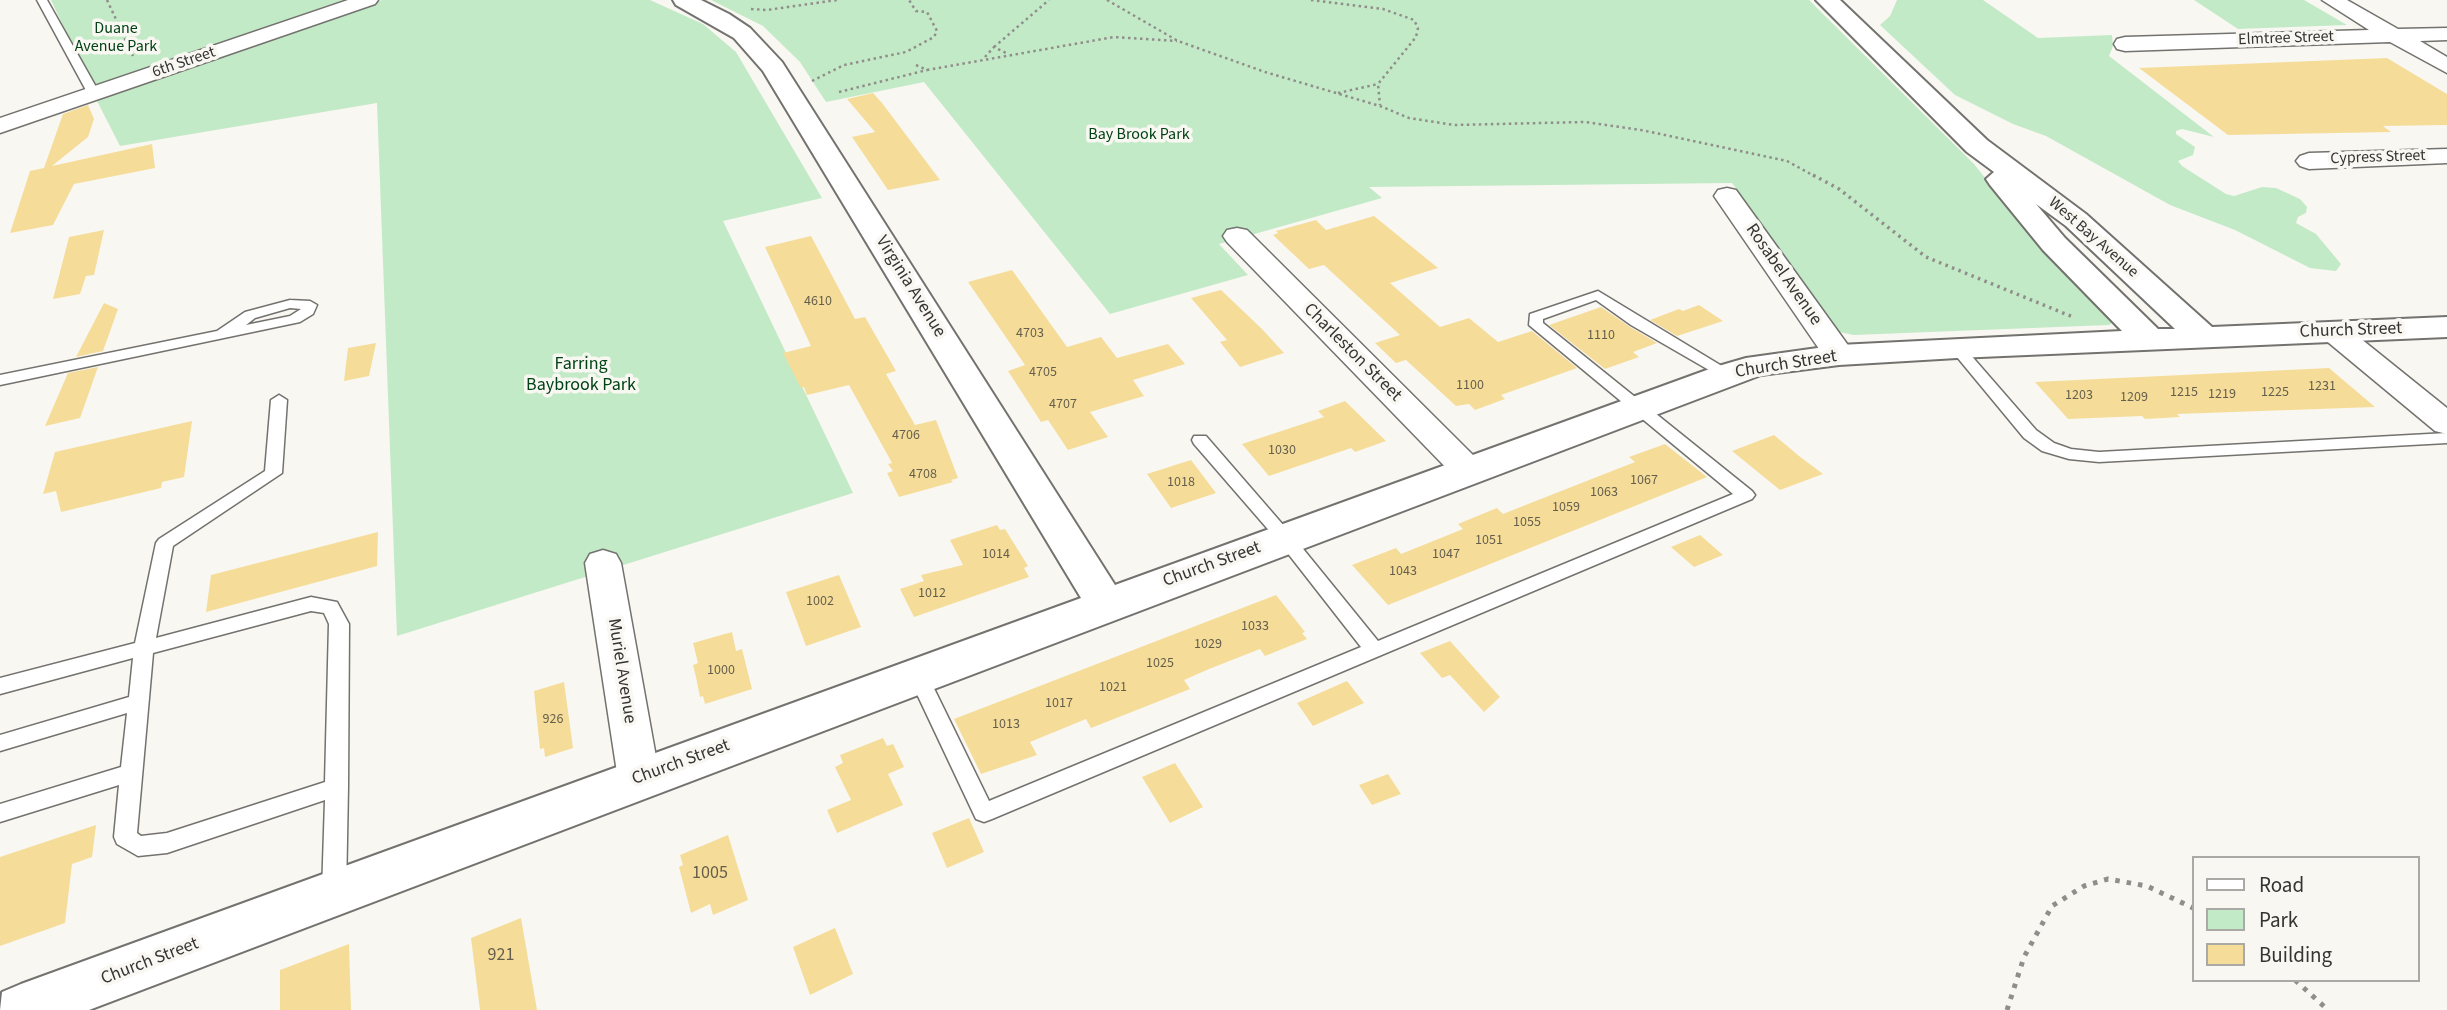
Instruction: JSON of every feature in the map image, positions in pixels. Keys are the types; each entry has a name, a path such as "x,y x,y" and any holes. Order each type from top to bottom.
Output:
{"street":[{"name":"6th Street","path":"0,126 368,0"},
{"name":"Virginia Avenue","path":"684,0 742,33 773,67 1105,605"},
{"name":"West Bay Avenue","path":"1827,0 1977,146 2076,220 2203,337"},
{"path":"2332,0 2447,66"},
{"name":"Elmtree Street","path":"2126,44 2447,34"},
{"name":"West Bay Avenue","path":"1977,146 2035,223 2150,340"},
{"name":"Cypress Street","path":"2309,161 2444,159"},
{"name":"Rosabel Avenue","path":"1727,195 1839,355"},
{"name":"Charleston Street","path":"1237,236 1468,470"},
{"name":"Church Street","path":"21,1010 1727,374 1770,363 1839,355 2447,327"},
{"path":"2334,332 2447,424"},
{"name":"Muriel Avenue","path":"603,563 639,779"}],"lane":[{"path":"42,0 94,94"},
{"path":"918,675 984,813 1746,495 1536,325 1535,317 1598,295 1636,322 1727,374"},
{"path":"0,380 295,319 308,311 310,305 290,304 250,315 222,334"},
{"path":"1957,348 2030,434 2048,447 2069,454 2099,457 2447,438"},
{"path":"279,400 273,473 166,544 144,648 125,837 138,846 167,843 337,787"},
{"path":"1200,440 1285,538 1375,651"},
{"path":"0,686 311,604 330,607 339,624 334,893"},
{"path":"0,743 138,702"},
{"path":"0,813 131,773"}],"path":[{"path":"107,0 143,77"},
{"path":"746,8 767,10 837,0"},
{"path":"810,82 844,65 906,52 934,37 937,31 927,12 916,12 909,0"},
{"path":"985,58 994,47 1049,0"},
{"path":"1107,0 1178,41 1265,72 1380,106 1409,118 1454,125 1585,122 1641,130 1787,161 1839,189 1926,257 2083,320"},
{"path":"1311,0 1383,9 1414,20 1418,28 1416,37 1378,84 1336,93"},
{"path":"839,92 985,58 1114,37 1178,41"},
{"path":"994,47 1009,54"},
{"path":"916,65 927,70"},
{"path":"1378,84 1380,106"},
{"path":"2007,1010 2024,957 2052,905 2084,886 2108,879 2147,886 2192,908"},
{"path":"2297,982 2328,1010"}],"green space":[{"name":"Duane Avenue Park","path":"51,0 343,0 92,88"},
{"name":"Farring Baybrook Park","path":"382,0 650,0 703,24 736,52 822,198 723,221 853,493 397,636 377,103 120,146 96,99"},
{"name":"Bay Brook Park","path":"711,0 1809,0 1974,164 2022,224 2116,320 2109,325 1854,335 1839,332 1732,183 1369,187 1382,198 1219,244 1248,275 1110,314 924,82 826,102 800,62 763,26"},
{"path":"1897,0 1983,0 2038,38 2112,35 2113,46 2109,56 2214,137 2182,129 2176,131 2176,134 2195,147 2193,155 2178,161 2182,166 2226,194 2234,196 2262,187 2276,188 2300,199 2307,207 2306,213 2298,217 2296,223 2316,234 2341,264 2336,271 2310,268 2235,230 2170,205 2046,136 2013,124 1955,95 1880,25 1890,16"},
{"path":"2194,0 2304,0 2347,25 2238,29"}],"building":[{"path":"2387,58 2447,94 2447,125 2383,126 2391,132 2228,135 2139,68"},
{"path":"873,93 940,180 888,190 852,137 875,132 847,99"},
{"path":"88,105 94,119 88,137 52,166 152,144 155,168 74,184 53,225 10,233 30,171 44,168 63,114"},
{"path":"1374,216 1438,268 1390,283 1440,327 1469,318 1498,342 1532,331 1577,368 1501,395 1505,399 1475,410 1469,404 1456,406 1406,360 1396,363 1375,343 1400,335 1324,265 1309,269 1273,235 1278,233 1276,231 1316,220 1326,230"},
{"path":"104,230 94,275 86,276 80,294 53,299 69,237"},
{"path":"811,236 855,319 865,317 896,371 886,374 915,425 936,420 958,478 951,480 953,482 899,497 887,473 893,471 888,464 892,463 849,385 807,395 804,387 801,388 783,353 811,346 765,247"},
{"path":"1012,270 1067,347 1101,337 1117,358 1168,344 1185,364 1133,380 1144,396 1090,412 1108,437 1068,450 1048,420 1041,422 1008,371 1025,365 968,282"},
{"path":"1221,290 1284,353 1240,367 1220,342 1227,340 1191,298"},
{"path":"104,303 118,309 103,351 76,357"},
{"path":"1699,305 1723,321 1677,336 1650,320 1679,309 1683,311"},
{"path":"1601,307 1657,343 1633,352 1639,357 1605,369 1549,325"},
{"path":"376,343 369,376 344,381 348,348"},
{"path":"98,367 80,418 45,426 68,373"},
{"path":"2329,368 2375,407 2177,414 2180,417 2145,419 2142,416 2068,419 2035,382"},
{"path":"1345,401 1386,441 1355,452 1351,448 1269,476 1242,444 1324,417 1318,411"},
{"path":"192,421 184,477 162,482 161,488 61,512 56,491 43,494 55,452"},
{"path":"1774,435 1823,474 1780,490 1732,451"},
{"path":"1665,444 1707,477 1388,605 1352,565 1396,548 1401,554 1463,529 1458,524 1497,508 1503,514 1635,462 1629,457"},
{"path":"1191,460 1216,493 1171,508 1147,474"},
{"path":"997,525 1000,530 1005,529 1028,566 1024,568 1029,577 914,617 900,589 924,581 921,575 963,565 950,540"},
{"path":"378,532 377,566 206,612 211,575"},
{"path":"1700,535 1723,555 1694,567 1671,547"},
{"path":"839,575 861,627 806,646 786,592"},
{"path":"1276,595 1305,632 1302,633 1307,639 1265,656 1260,649 1209,669 1184,680 1190,689 1091,728 1086,719 1030,742 1037,755 981,774 954,719"},
{"path":"732,632 736,651 742,649 752,689 705,704 703,696 700,697 693,665 698,663 693,643"},
{"path":"1450,641 1500,697 1484,712 1450,675 1442,678 1420,653"},
{"path":"1347,681 1364,703 1313,726 1297,703"},
{"path":"564,682 573,748 545,757 544,748 540,749 534,691"},
{"path":"883,738 887,746 893,744 904,767 888,774 903,805 837,833 827,810 851,800 835,767 843,763 840,755"},
{"path":"1175,763 1203,807 1170,823 1142,777"},
{"path":"1388,774 1401,794 1372,805 1359,785"},
{"path":"969,818 984,852 947,868 932,833"},
{"path":"96,825 92,857 72,864 65,923 0,946 0,857"},
{"path":"728,835 748,900 713,915 710,904 691,913 679,867 683,865 680,855"},
{"path":"521,918 537,1010 480,1010 471,938"},
{"path":"835,928 853,974 810,995 793,947"},
{"path":"349,944 351,1010 280,1010 280,970"}]}
